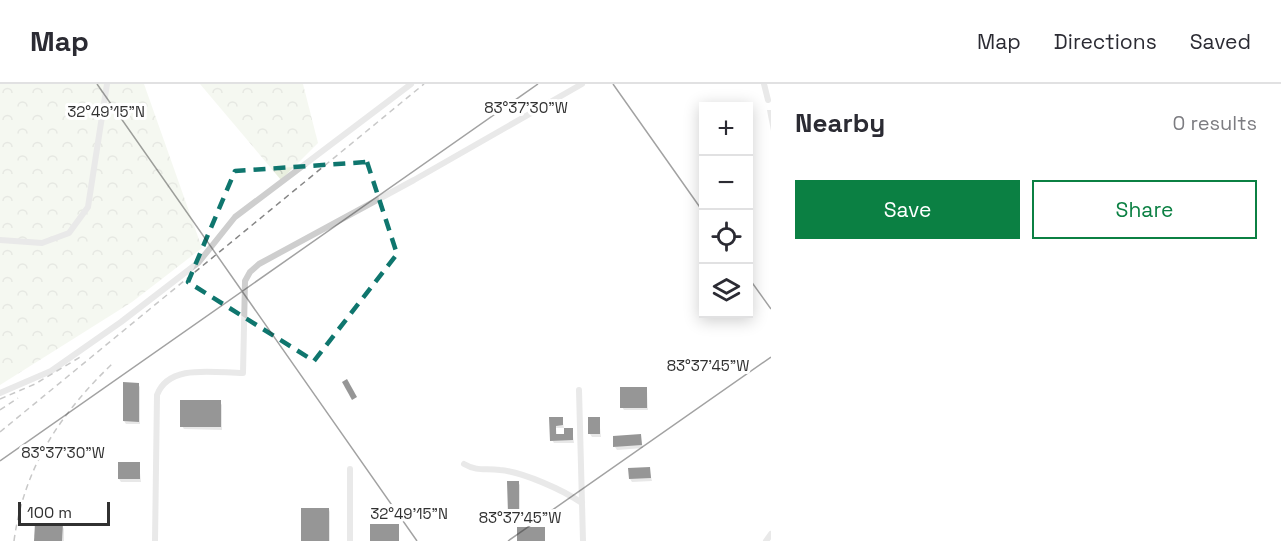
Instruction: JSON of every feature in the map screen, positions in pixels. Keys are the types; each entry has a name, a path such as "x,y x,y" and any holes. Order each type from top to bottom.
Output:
{"street":[{"path":"0,240 42,243 69,233 88,207 106,84"},
{"path":"0,393 51,371 121,322 200,262 235,217 411,84"},
{"path":"155,541 156,402 160,388 171,377 183,373 243,373 245,280 250,272 259,264 414,180 582,84"},
{"path":"764,84 768,100"},
{"path":"579,390 583,541"},
{"path":"464,464 474,470 500,470 526,477 567,493 582,503"},
{"path":"350,469 350,541"},
{"path":"766,541 771,534"}],"highlighted area":[{"path":"367,162 397,254 314,361 188,282 235,171"}],"green space":[{"path":"0,84 144,84 202,248 132,302 0,385"},
{"path":"200,84 303,84 318,143 281,180"}],"building":[{"path":"347,379 357,397 352,400 342,382"},
{"path":"123,382 139,383 139,422 123,421"},
{"path":"620,387 647,387 647,408 620,408"},
{"path":"180,400 221,400 221,427 180,427"},
{"path":"549,417 563,417 563,425 556,426 556,434 564,434 564,428 573,428 573,440 550,441"},
{"path":"588,417 600,417 600,434 588,434"},
{"path":"641,434 642,445 613,447 613,436"},
{"path":"118,462 140,462 140,479 118,479"},
{"path":"650,467 651,478 629,479 628,468"},
{"path":"507,481 519,481 519,514 508,514"},
{"path":"301,508 329,508 329,541 301,541"},
{"path":"35,523 63,523 62,541 34,541"},
{"path":"370,524 399,524 399,541 370,541"},
{"path":"517,527 545,527 545,541 517,541"}],"railway":[{"path":"0,432 424,84"},
{"path":"0,399 35,384 82,356"},
{"path":"14,541 26,489 48,442 77,401 114,362"},
{"path":"0,410 18,398"}]}
